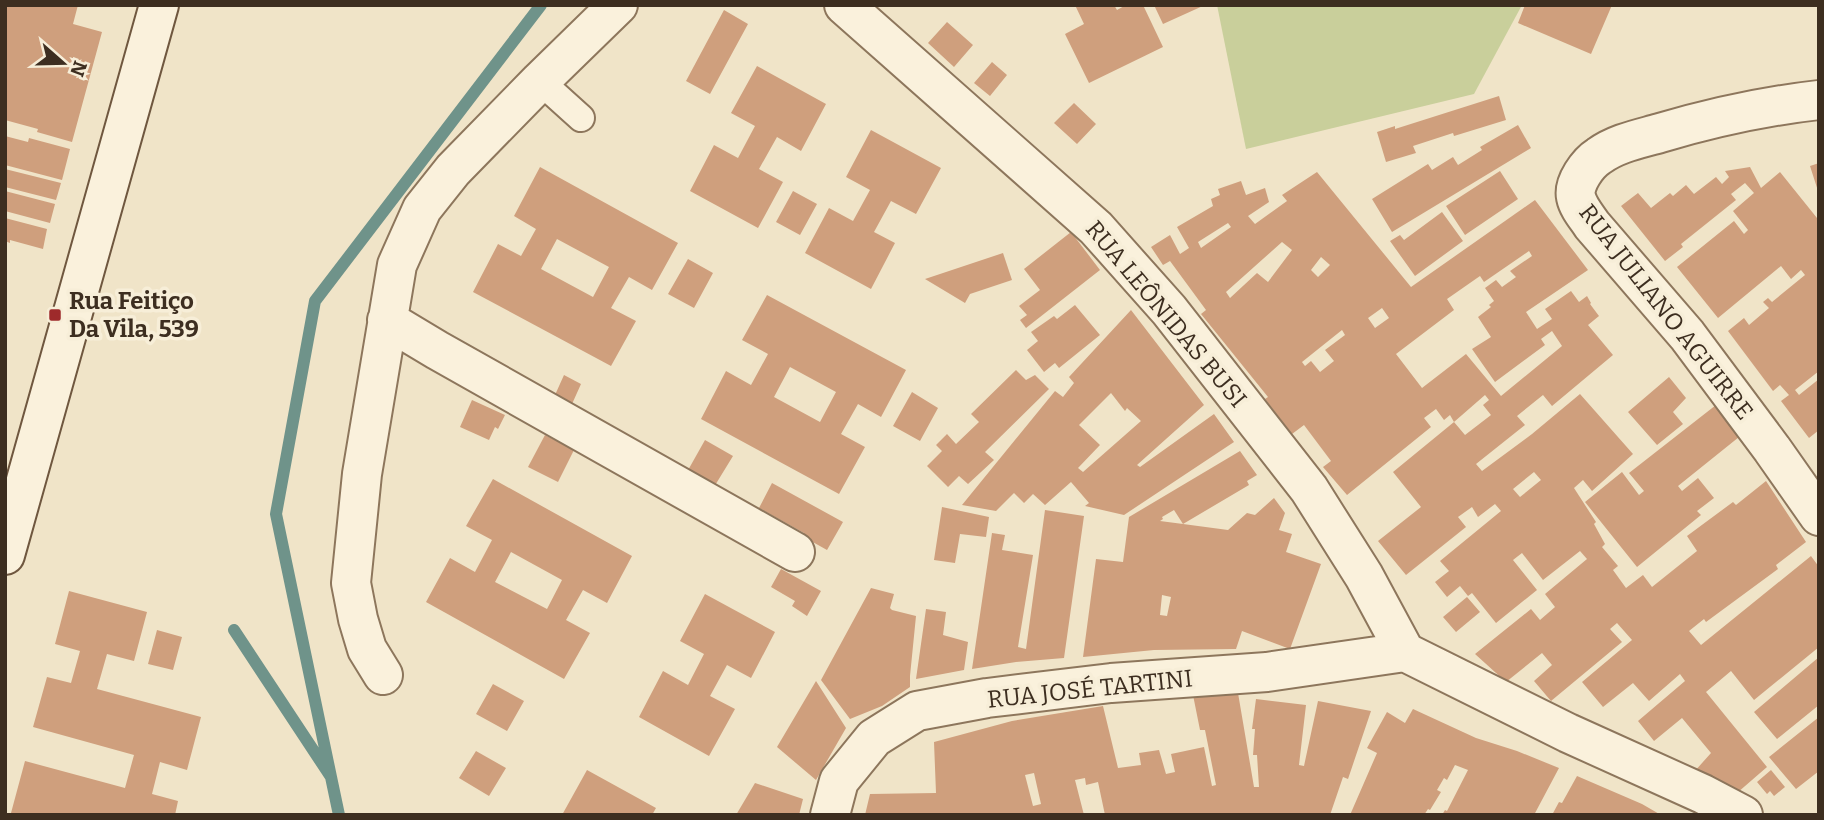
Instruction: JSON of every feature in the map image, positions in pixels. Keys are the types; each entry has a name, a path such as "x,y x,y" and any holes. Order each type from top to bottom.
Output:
{"street":[{"path":"5,555 159,5"},
{"path":"383,675 367,649 351,583 362,474 397,265 422,209 453,170 618,5"},
{"name":"RUA LEÔNIDAS BUSI","path":"865,12 1096,228 1169,310 1310,489 1364,576 1405,652"},
{"name":"RUA JULIANO AGUIRRE","path":"1819,100 1706,120 1618,145 1596,157 1585,170 1577,184 1575,196 1592,225 1687,335 1819,516"},
{"path":"387,320 796,552"},
{"path":"1405,652 1568,733 1743,815"},
{"name":"RUA JOSÉ TARTINI","path":"830,815 839,781 874,738 916,711 987,698 1111,683 1267,672 1405,652"}],"lane":[{"path":"540,81 581,118"}],"green space":[{"path":"1217,5 1522,5 1474,94 1246,149"}],"building":[{"path":"5,5 78,5 73,24 102,32 72,142 5,120"},
{"path":"1075,5 1114,5 1117,10 1126,5 1143,5 1163,47 1089,83 1065,34 1084,24"},
{"path":"1154,5 1205,5 1163,24"},
{"path":"1525,5 1612,5 1591,54 1518,23"},
{"path":"724,10 748,24 710,94 686,81"},
{"path":"947,22 973,45 954,67 928,43"},
{"path":"992,62 1007,75 990,96 974,83"},
{"path":"757,66 826,104 801,151 777,137 759,169 783,182 758,228 690,191 714,145 738,158 755,126 731,113"},
{"path":"1499,96 1506,120 1413,146 1416,153 1386,162 1377,132 1395,126 1395,129"},
{"path":"1074,103 1096,124 1077,144 1054,123"},
{"path":"1518,125 1531,148 1392,232 1372,199 1428,164 1432,170 1453,157 1458,165 1482,150 1480,147"},
{"path":"871,130 941,168 916,214 891,201 874,232 895,243 871,289 805,253 829,208 853,221 870,190 846,177"},
{"path":"5,136 28,142 29,138 70,149 62,180 5,165"},
{"path":"1819,163 1819,191 1818,191 1810,166"},
{"path":"540,167 678,243 652,290 629,277 611,308 636,321 611,366 473,292 498,244 521,256 536,229 514,216","holes":["557,239 609,267 593,297 541,269"]},
{"path":"1750,167 1761,188 1780,172 1817,218 1819,217 1819,371 1795,390 1799,395 1819,379 1819,430 1809,438 1781,401 1789,395 1780,385 1773,391 1728,331 1744,318 1749,325 1769,308 1763,302 1768,298 1772,302 1805,275 1801,270 1791,279 1781,266 1718,318 1677,267 1734,221 1744,234 1748,230 1733,211 1754,193 1745,183 1731,194 1736,200 1681,244 1683,247 1665,261 1621,206 1638,193 1651,208 1670,193 1673,196 1686,185 1694,194 1716,177 1722,184 1729,177 1725,171"},
{"path":"5,169 61,183 56,200 5,187"},
{"path":"1500,171 1518,199 1465,235 1446,206"},
{"path":"1317,172 1411,287 1535,200 1588,270 1526,312 1537,329 1552,319 1545,309 1571,291 1579,302 1587,296 1599,316 1588,325 1613,355 1552,406 1543,395 1517,416 1525,425 1476,464 1482,471 1580,394 1633,454 1592,491 1583,480 1574,488 1596,522 1594,524 1605,544 1602,547 1618,566 1613,570 1626,588 1643,575 1652,587 1697,551 1687,536 1733,502 1736,505 1766,481 1806,542 1776,565 1778,569 1706,622 1704,619 1689,631 1701,645 1811,556 1819,567 1819,647 1754,700 1731,671 1706,692 1767,767 1737,793 1694,772 1711,753 1682,718 1654,741 1638,721 1685,681 1680,674 1649,701 1633,683 1603,707 1582,682 1632,640 1617,623 1610,629 1622,642 1551,701 1534,681 1552,665 1542,653 1506,682 1475,654 1531,609 1540,620 1555,607 1545,594 1587,559 1580,551 1543,580 1522,553 1513,560 1537,590 1496,623 1472,593 1468,596 1460,586 1447,597 1435,582 1449,571 1440,561 1501,511 1495,504 1478,517 1472,507 1458,517 1466,527 1406,575 1378,541 1421,507 1393,472 1454,422 1450,415 1444,420 1436,409 1424,418 1431,427 1347,495 1323,467 1331,461 1304,425 1292,434 1265,399 1268,397 1201,314 1206,310 1170,261 1163,265 1151,247 1170,235 1180,254 1189,248 1177,227 1213,206 1211,199 1220,195 1218,189 1241,181 1246,195 1265,188 1269,202 1248,216 1255,224 1287,201 1282,195","holes":["1228,223 1231,227 1201,248 1198,242","1282,242 1292,250 1268,282 1257,273 1230,298 1226,292","1529,251 1532,256 1510,271 1516,277 1502,287 1496,280 1485,288 1494,301 1489,305 1491,307 1478,317 1491,337 1472,349 1495,382 1545,345 1541,339 1552,331 1562,346 1501,396 1466,354 1422,388 1396,354 1454,310 1447,299 1480,276 1484,282","1321,257 1330,265 1318,277 1311,270","1382,308 1389,318 1375,328 1368,318","1342,330 1345,335 1325,350 1334,361 1320,372 1311,361 1305,366 1302,362","1485,395 1489,400 1483,405 1491,415 1465,435 1454,422","1534,472 1541,480 1520,497 1513,489"]},
{"path":"5,191 55,204 50,223 5,211"},
{"path":"793,191 817,204 800,235 776,222"},
{"path":"1442,212 1463,241 1415,276 1390,241 1400,235 1404,240"},
{"path":"5,218 47,229 43,249 5,241"},
{"path":"1071,232 1100,270 1026,328 1020,320 1027,315 1019,306 1040,290 1024,269"},
{"path":"1003,253 1012,280 970,294 965,303 925,279"},
{"path":"688,259 713,273 694,308 668,294"},
{"path":"767,295 906,370 881,417 858,404 841,434 865,447 839,494 701,419 726,371 751,385 768,354 742,340","holes":["790,367 836,392 820,422 774,397"]},
{"path":"1075,305 1100,335 1059,368 1055,363 1044,372 1027,350 1038,341 1031,332 1054,316 1057,319"},
{"path":"1131,310 1204,405 1137,465 1140,467 1214,414 1234,442 1124,515 1085,506 1089,503 1071,482 1045,505 1033,494 1024,503 1014,493 996,511 962,505 1055,391 1063,397 1074,383 1069,377","holes":["1111,393 1125,411 1127,408 1141,421 1083,472 1078,468 1100,445 1079,425"]},
{"path":"1016,370 1026,380 1035,375 1049,389 985,452 994,460 968,484 959,476 948,487 927,466 942,451 936,445 947,434 956,444 979,422 971,414"},
{"path":"564,375 581,384 572,404 555,395"},
{"path":"1669,377 1686,398 1673,412 1683,424 1657,445 1628,412"},
{"path":"912,392 938,408 920,441 893,426"},
{"path":"472,400 505,415 489,440 460,427"},
{"path":"1716,405 1739,437 1678,486 1682,491 1698,478 1714,498 1697,511 1701,515 1637,567 1585,502 1622,472 1639,495 1644,491 1629,473"},
{"path":"545,435 574,450 558,482 528,467"},
{"path":"705,440 733,456 714,487 687,472"},
{"path":"1240,451 1257,475 1247,481 1249,485 1183,524 1228,530 1247,513 1255,515 1274,498 1285,513 1279,530 1292,534 1286,552 1321,564 1290,649 1242,631 1236,649 1154,650 1083,657 1096,559 1123,562 1129,517","holes":["1174,510 1183,524 1160,521","1162,595 1171,597 1167,616 1160,615"]},
{"path":"493,479 632,556 607,603 583,590 566,620 590,633 564,679 426,602 450,558 475,572 492,540 466,526","holes":["511,552 562,580 547,609 495,582"]},
{"path":"772,483 843,522 827,550 802,536 804,533 759,508"},
{"path":"942,507 989,517 986,537 960,534 955,563 934,560"},
{"path":"1045,510 1084,516 1064,658 972,669 992,533 1005,535 1002,550 1033,555 1018,647 1026,649"},
{"path":"781,569 821,591 807,616 792,606 795,601 771,587"},
{"path":"871,588 894,594 890,608 892,610 916,616 910,687 882,706 850,719 821,680"},
{"path":"69,591 147,612 134,661 107,654 97,689 201,717 187,770 160,762 152,794 178,801 175,815 11,813 25,761 125,788 134,755 33,727 47,677 71,683 80,651 55,644"},
{"path":"705,594 775,632 751,678 727,665 710,696 735,709 709,756 639,717 663,671 688,685 704,654 680,641"},
{"path":"1467,597 1480,612 1456,632 1443,617"},
{"path":"926,609 946,612 943,635 968,642 964,670 916,679"},
{"path":"157,630 182,637 173,670 148,664"},
{"path":"1819,657 1819,705 1777,739 1754,712"},
{"path":"816,681 846,728 816,780 777,747"},
{"path":"493,684 524,701 507,731 476,714"},
{"path":"1238,693 1254,787 1259,787 1257,755 1253,755 1255,729 1252,729 1256,699 1306,705 1299,765 1304,766 1318,701 1371,711 1348,779 1343,777 1330,815 1105,815 1098,782 1086,785 1085,778 1075,780 1084,815 865,815 870,794 936,793 934,742 1012,721 1103,706 1118,768 1141,765 1139,753 1159,750 1166,774 1175,772 1171,754 1204,747 1212,786 1216,785 1205,730 1200,730 1193,695","holes":["1034,773 1041,804 1033,806 1025,775"]},
{"path":"1413,709 1476,738 1559,768 1534,815 1442,815 1447,811 1468,770 1455,765 1447,780 1444,778 1437,790 1441,792 1424,815 1350,815 1377,753 1367,748 1387,712 1405,723"},
{"path":"1819,717 1819,771 1796,789 1769,757"},
{"path":"476,751 506,768 489,796 459,778"},
{"path":"587,770 656,808 652,815 562,815"},
{"path":"1771,770 1785,787 1774,796 1770,791 1767,794 1757,782"},
{"path":"1577,776 1642,804 1661,815 1552,815"},
{"path":"755,783 803,799 799,815 736,815"}],"waterway":[{"path":"331,777 276,514 315,301 541,5"},
{"path":"234,630 331,777 339,815"}],"place":[{"name":"Rua Feitiço Da Vila, 539","path":"55,315"}]}
